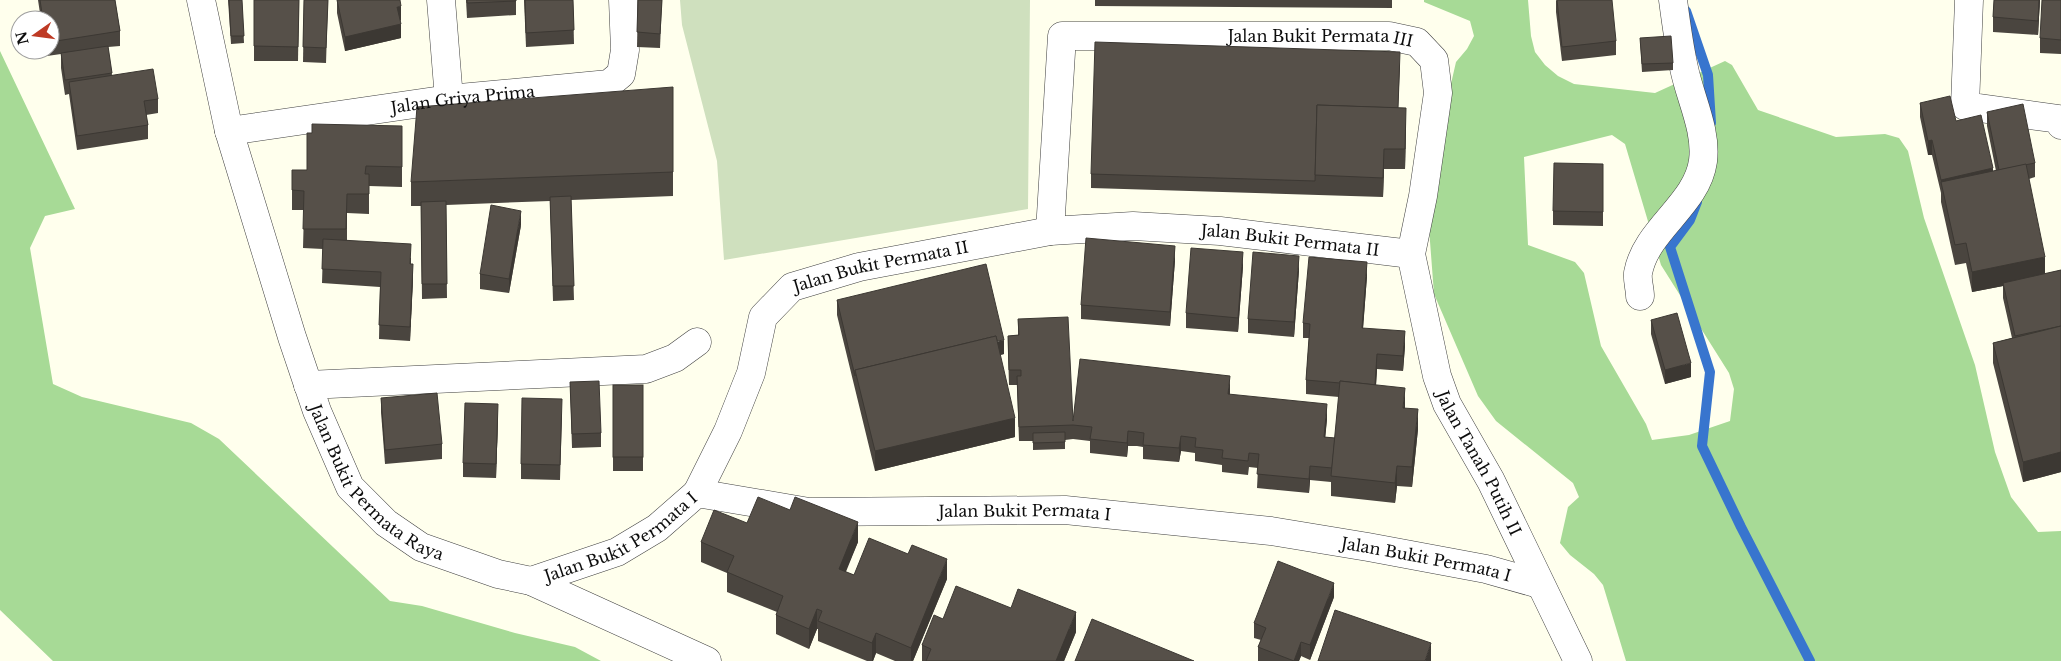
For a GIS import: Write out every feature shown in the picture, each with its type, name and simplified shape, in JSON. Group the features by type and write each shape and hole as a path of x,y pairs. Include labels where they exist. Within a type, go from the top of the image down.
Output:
{"street":[{"name":"Jalan Bukit Permata Raya","path":"201,0 229,131 308,385 317,411 350,487 386,523 421,547 498,574 531,581 707,661"},
{"path":"442,0 449,99"},
{"name":"Jalan Griya Prima","path":"229,131 449,99 609,84 621,74 625,50 623,0"},
{"path":"1640,296 1638,274 1643,257 1654,238 1696,183 1702,163 1703,148 1700,127 1684,68 1673,0"},
{"path":"1969,0 1965,106 2060,121"},
{"name":"Jalan Bukit Permata III","path":"1050,231 1062,36 1389,36 1417,42 1434,60 1438,93 1423,196 1411,254"},
{"name":"Jalan Bukit Permata II","path":"697,493 728,431 750,373 763,317 792,287 859,267 1050,231 1133,226 1177,227 1411,254"},
{"name":"Jalan Tanah Putih II","path":"1411,254 1437,376 1447,404 1491,481 1578,661"},
{"path":"308,385 646,369 676,358 697,342"},
{"name":"Jalan Bukit Permata I","path":"531,581 617,552 657,528 697,493 809,512 1065,510 1271,531 1486,569 1540,584"}],"green space":[{"path":"680,0 1030,0 1028,209 724,260 717,161 682,25"},
{"path":"1424,0 1528,0 1531,36 1535,52 1545,65 1558,76 1574,84 1655,93 1725,61 1732,65 1758,110 1836,137 1885,134 1899,138 1908,151 1924,218 1975,365 1995,452 2011,497 2038,532 2061,531 2061,661 1626,661 1603,585 1594,574 1570,555 1560,543 1568,507 1579,497 1573,483 1496,421 1478,396 1434,294 1429,228 1436,149 1456,62 1467,49 1474,36 1470,21 1424,2","holes":["1612,135 1625,144 1661,265 1729,373 1734,389 1730,421 1689,435 1652,440 1646,424 1601,346 1584,273 1575,262 1528,245 1524,157"]},
{"path":"0,51 75,209 45,216 30,248 53,384 82,397 191,423 219,439 390,601 422,606 515,633 575,647 601,661 53,661 0,610"}],"building":[{"path":"40,0 115,0 120,31 60,40 60,10 42,10"},
{"path":"229,0 242,0 244,36 231,36"},
{"path":"254,0 299,0 298,47 254,46"},
{"path":"304,0 328,0 326,48 303,47"},
{"path":"337,0 400,0 401,6 397,7 401,24 345,37"},
{"path":"467,0 516,0 516,1 467,3"},
{"path":"525,0 573,0 574,30 526,33"},
{"path":"638,0 662,0 660,34 637,32"},
{"path":"1557,0 1612,0 1616,41 1562,47"},
{"path":"1994,0 2039,0 2038,21 1993,17"},
{"path":"2042,0 2061,0 2061,40 2040,38"},
{"path":"1671,36 1673,63 1642,64 1640,38"},
{"path":"1095,42 1400,52 1398,108 1317,105 1315,181 1091,174"},
{"path":"108,46 112,73 65,80 61,53"},
{"path":"153,69 158,99 144,101 148,125 77,136 69,82"},
{"path":"673,87 673,172 411,182 417,107"},
{"path":"1950,96 1956,121 1981,115 1993,168 1941,180 1932,140 1928,141 1920,103"},
{"path":"2023,104 2035,163 1999,170 1987,112"},
{"path":"1317,105 1406,108 1405,149 1384,149 1383,178 1315,175"},
{"path":"312,124 402,126 402,167 366,166 365,174 369,174 369,194 347,194 346,229 303,229 304,191 292,190 292,170 307,170 307,133 312,133"},
{"path":"1554,163 1603,164 1603,212 1553,211"},
{"path":"2026,164 2045,257 1972,272 1966,243 1955,245 1941,182"},
{"path":"571,196 574,286 553,286 550,197"},
{"path":"446,201 447,284 422,284 421,202"},
{"path":"491,205 521,211 509,279 480,274"},
{"path":"1086,238 1175,246 1170,312 1081,305"},
{"path":"323,239 411,244 410,264 413,264 410,327 379,325 381,272 322,269"},
{"path":"1191,248 1243,252 1238,318 1186,313"},
{"path":"1253,252 1299,256 1294,322 1248,319"},
{"path":"1309,257 1367,262 1362,328 1405,331 1403,356 1377,354 1375,385 1306,380 1310,324 1303,323"},
{"path":"986,264 1004,340 997,341 996,336 855,370 855,376 837,300"},
{"path":"2061,270 2061,326 2015,336 2003,283"},
{"path":"1677,313 1691,363 1665,370 1651,320"},
{"path":"1068,317 1073,421 1080,359 1230,376 1228,394 1327,404 1324,437 1335,438 1332,468 1310,466 1309,479 1257,474 1259,454 1249,453 1248,461 1222,458 1223,450 1195,447 1196,438 1181,436 1179,448 1143,445 1144,433 1137,432 1128,431 1127,443 1090,439 1092,427 1073,425 1019,427 1017,376 1021,376 1021,370 1009,370 1008,336 1019,335 1018,319"},
{"path":"2061,326 2061,452 2023,462 1993,343"},
{"path":"996,336 1015,418 875,451 855,370"},
{"path":"599,381 601,433 572,434 570,382"},
{"path":"1340,381 1405,388 1403,408 1418,409 1412,467 1397,466 1395,483 1331,476"},
{"path":"613,385 643,385 643,457 613,457"},
{"path":"437,393 442,444 385,450 381,398"},
{"path":"522,398 562,399 560,465 521,464"},
{"path":"465,403 498,404 496,464 463,463"},
{"path":"1065,432 1065,442 1033,443 1033,433"},
{"path":"758,497 790,510 795,497 858,522 839,569 854,575 869,538 908,554 912,545 947,559 911,648 876,633 872,643 818,621 822,611 817,609 809,629 776,615 783,596 727,572 734,556 701,542 714,510 747,523"},
{"path":"1278,561 1334,583 1310,645 1301,642 1294,661 1258,647 1266,628 1254,623"},
{"path":"956,586 1011,608 1018,589 1076,612 1056,661 926,661 931,649 922,645 934,615 943,619"},
{"path":"1335,610 1431,643 1425,661 1318,661"},
{"path":"1092,619 1194,661 1075,661"}],"waterway":[{"path":"1686,11 1708,75 1711,123"},
{"path":"1697,202 1690,220 1670,247 1710,372 1702,446 1741,527 1810,661"}]}
